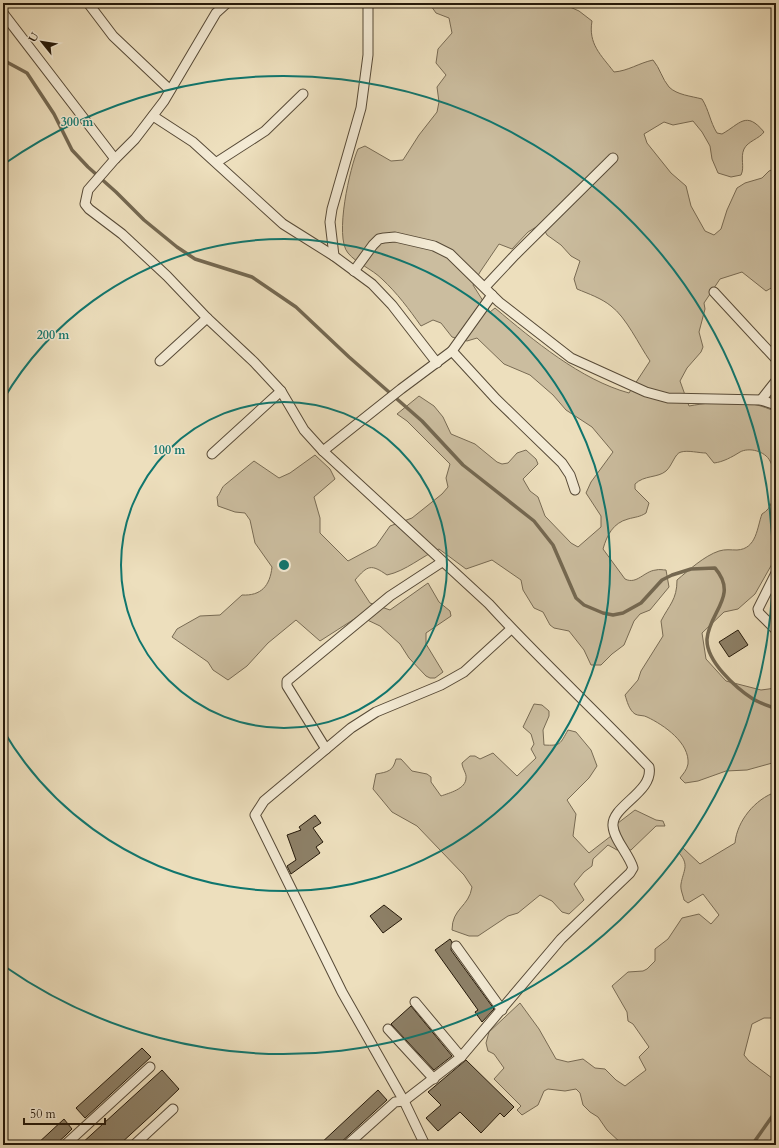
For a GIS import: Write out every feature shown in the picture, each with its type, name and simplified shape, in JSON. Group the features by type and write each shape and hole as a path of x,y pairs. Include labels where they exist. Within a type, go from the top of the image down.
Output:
{"street":[{"path":"88,3 113,36 170,90"},
{"path":"227,3 216,13 153,116 135,140 115,159 88,190 85,204 89,209 122,234 167,276 207,318 254,362 281,392 304,430 323,451 489,604 511,629 605,720 649,767 650,773 643,787 615,817 612,824 614,831 631,862 633,868 630,873 561,939 461,1057 404,1101 395,1102 347,1145"},
{"path":"334,256 330,222 332,209 361,108 368,55 368,3"},
{"path":"3,13 115,159"},
{"path":"217,162 265,131 303,94"},
{"path":"153,116 193,142 217,162 284,224 334,256 372,284 392,305 437,363"},
{"path":"485,287 515,255 613,158"},
{"path":"354,271 379,239 395,237 434,246 450,254 522,322 571,358 646,392 668,398 761,400 776,405"},
{"path":"714,292 776,359"},
{"path":"323,451 401,388 452,351 492,295"},
{"path":"160,361 207,318"},
{"path":"452,351 496,399 562,464 570,475 575,490"},
{"path":"761,400 776,381"},
{"path":"212,454 281,392"},
{"path":"326,749 287,686 287,681 390,596 442,562"},
{"path":"776,573 758,609 759,613 776,630"},
{"path":"425,1145 404,1101 342,992 256,817 257,811 264,801 351,728 376,712 441,685 464,672 511,629"},
{"path":"456,946 502,1010"},
{"path":"415,1002 461,1057"},
{"path":"388,1029 434,1079"},
{"path":"65,1145 150,1067"},
{"path":"134,1145 173,1109"}],"shaded area":[{"path":"429,3 570,3 570,7 579,11 592,21 591,29 594,43 600,54 614,72 653,60 672,90 684,95 702,99 717,133 722,134 738,123 748,120 758,125 764,132 748,144 744,149 742,156 743,169 741,175 731,177 718,173 712,159 710,146 702,132 693,121 673,125 664,122 644,134 647,143 671,173 686,186 691,206 705,231 714,235 721,229 727,210 737,188 745,183 762,178 769,171 776,168 776,282 773,287 766,291 742,272 720,279 704,303 705,309 699,332 703,347 701,352 687,368 680,381 689,406 733,402 755,404 776,412 776,482 772,465 768,458 761,452 748,450 714,463 706,453 684,451 677,455 666,471 659,475 643,479 635,484 635,489 649,503 646,513 618,523 611,530 603,549 625,579 633,580 652,571 666,570 669,587 650,610 640,614 634,621 624,645 601,665 591,665 584,650 569,631 554,628 550,625 543,612 534,608 523,590 521,580 492,560 466,569 439,549 394,573 387,575 377,569 370,568 363,571 355,580 370,603 390,610 428,583 439,602 450,611 451,616 426,633 426,644 443,672 435,678 426,676 409,658 400,644 380,626 359,616 320,641 296,620 268,643 247,666 228,680 213,670 208,662 172,637 177,629 200,616 220,615 242,595 249,595 259,592 269,580 272,567 255,543 250,520 245,513 235,512 218,506 217,497 224,485 254,461 279,478 290,473 315,455 330,469 335,479 314,497 320,518 320,533 348,561 376,546 390,526 412,518 442,494 448,487 446,478 450,464 407,421 397,414 419,396 434,406 443,417 451,434 475,444 497,462 502,464 508,463 517,453 526,450 536,459 538,464 523,479 530,491 538,497 545,516 571,543 578,547 601,527 601,516 586,493 591,482 613,452 592,427 566,410 553,395 530,375 504,364 477,338 467,341 452,337 441,323 433,320 421,326 393,290 378,275 351,257 344,245 343,218 345,202 351,171 358,149 365,146 391,161 403,160 419,135 437,112 439,102 437,87 446,75 436,63 438,49 452,33 449,18 436,13","holes":["541,224 547,235 561,245 571,256 580,261 574,279 577,289 595,296 617,311 650,361 629,393 593,379 541,346 495,308 490,312 473,285 499,244 512,249 528,232"]},
{"path":"776,484 776,557 755,594 738,609 724,612 702,633 706,659 726,681 761,690 776,688 776,762 747,770 726,771 698,781 685,783 680,778 685,772 688,764 688,756 685,749 675,736 654,720 646,716 636,715 628,705 625,695 638,680 641,671 663,636 661,621 676,593 677,580 713,553 724,550 744,549 749,546 755,536 762,514 770,505"},
{"path":"534,704 542,705 549,711 549,716 543,730 544,745 554,745 559,743 568,730 576,732 591,750 597,766 589,778 567,800 576,814 573,836 589,853 611,836 618,823 635,810 656,820 663,821 665,826 656,826 631,850 617,850 608,845 593,859 592,866 584,872 574,884 584,900 569,914 562,912 552,901 540,895 518,913 508,916 478,936 469,936 452,930 455,917 468,899 472,887 464,875 417,826 392,812 373,789 376,774 389,770 392,768 396,759 401,759 412,771 427,774 431,777 431,782 441,796 460,788 463,785 466,776 462,763 470,756 475,756 480,759 493,753 517,776 536,758 531,749 534,744 531,734 523,727"},
{"path":"776,792 776,1018 764,1018 752,1024 744,1055 749,1061 776,1081 776,1145 623,1145 607,1130 598,1117 583,1105 580,1093 576,1089 565,1091 548,1089 544,1091 538,1105 522,1115 517,1110 521,1106 494,1079 504,1068 494,1054 488,1051 486,1043 489,1032 520,1003 539,1029 556,1059 568,1062 583,1059 595,1068 605,1069 616,1080 625,1086 646,1070 639,1057 649,1047 633,1024 628,1021 627,1012 612,986 628,972 643,971 647,969 655,961 655,949 668,939 682,918 699,914 711,924 719,915 703,894 688,903 684,900 681,886 685,865 679,853 683,848 700,864 735,843 739,827 748,812 754,805 768,795"}],"building":[{"path":"738,630 748,645 729,657 719,642"},
{"path":"315,815 321,823 313,828 323,842 316,847 320,853 291,874 287,866 296,860 287,835 301,830 299,827"},
{"path":"384,905 402,919 383,933 370,916"},
{"path":"450,939 452,942 451,950 494,1009 482,1022 475,1012 478,1010 435,950"},
{"path":"411,1006 452,1056 434,1070 391,1024"},
{"path":"142,1048 151,1057 85,1118 76,1108"},
{"path":"466,1060 514,1107 504,1117 500,1113 481,1133 460,1112 438,1131 426,1118 441,1105 428,1092"},
{"path":"162,1070 179,1089 119,1145 80,1145"},
{"path":"378,1090 387,1100 338,1145 319,1145"},
{"path":"64,1119 72,1129 66,1135 55,1145 36,1145"}],"waterway":[{"path":"3,60 27,73 54,114 72,150 144,220 177,247 195,259 252,277 296,307 349,357 422,421 463,465 534,521 553,545 576,598 584,605 603,613 613,615 623,613 641,603 662,580 672,575 691,569 715,568 722,578 724,596 709,629 707,639 711,656 723,673 738,688 753,699 776,709"},
{"path":"752,1145 776,1111"}]}
